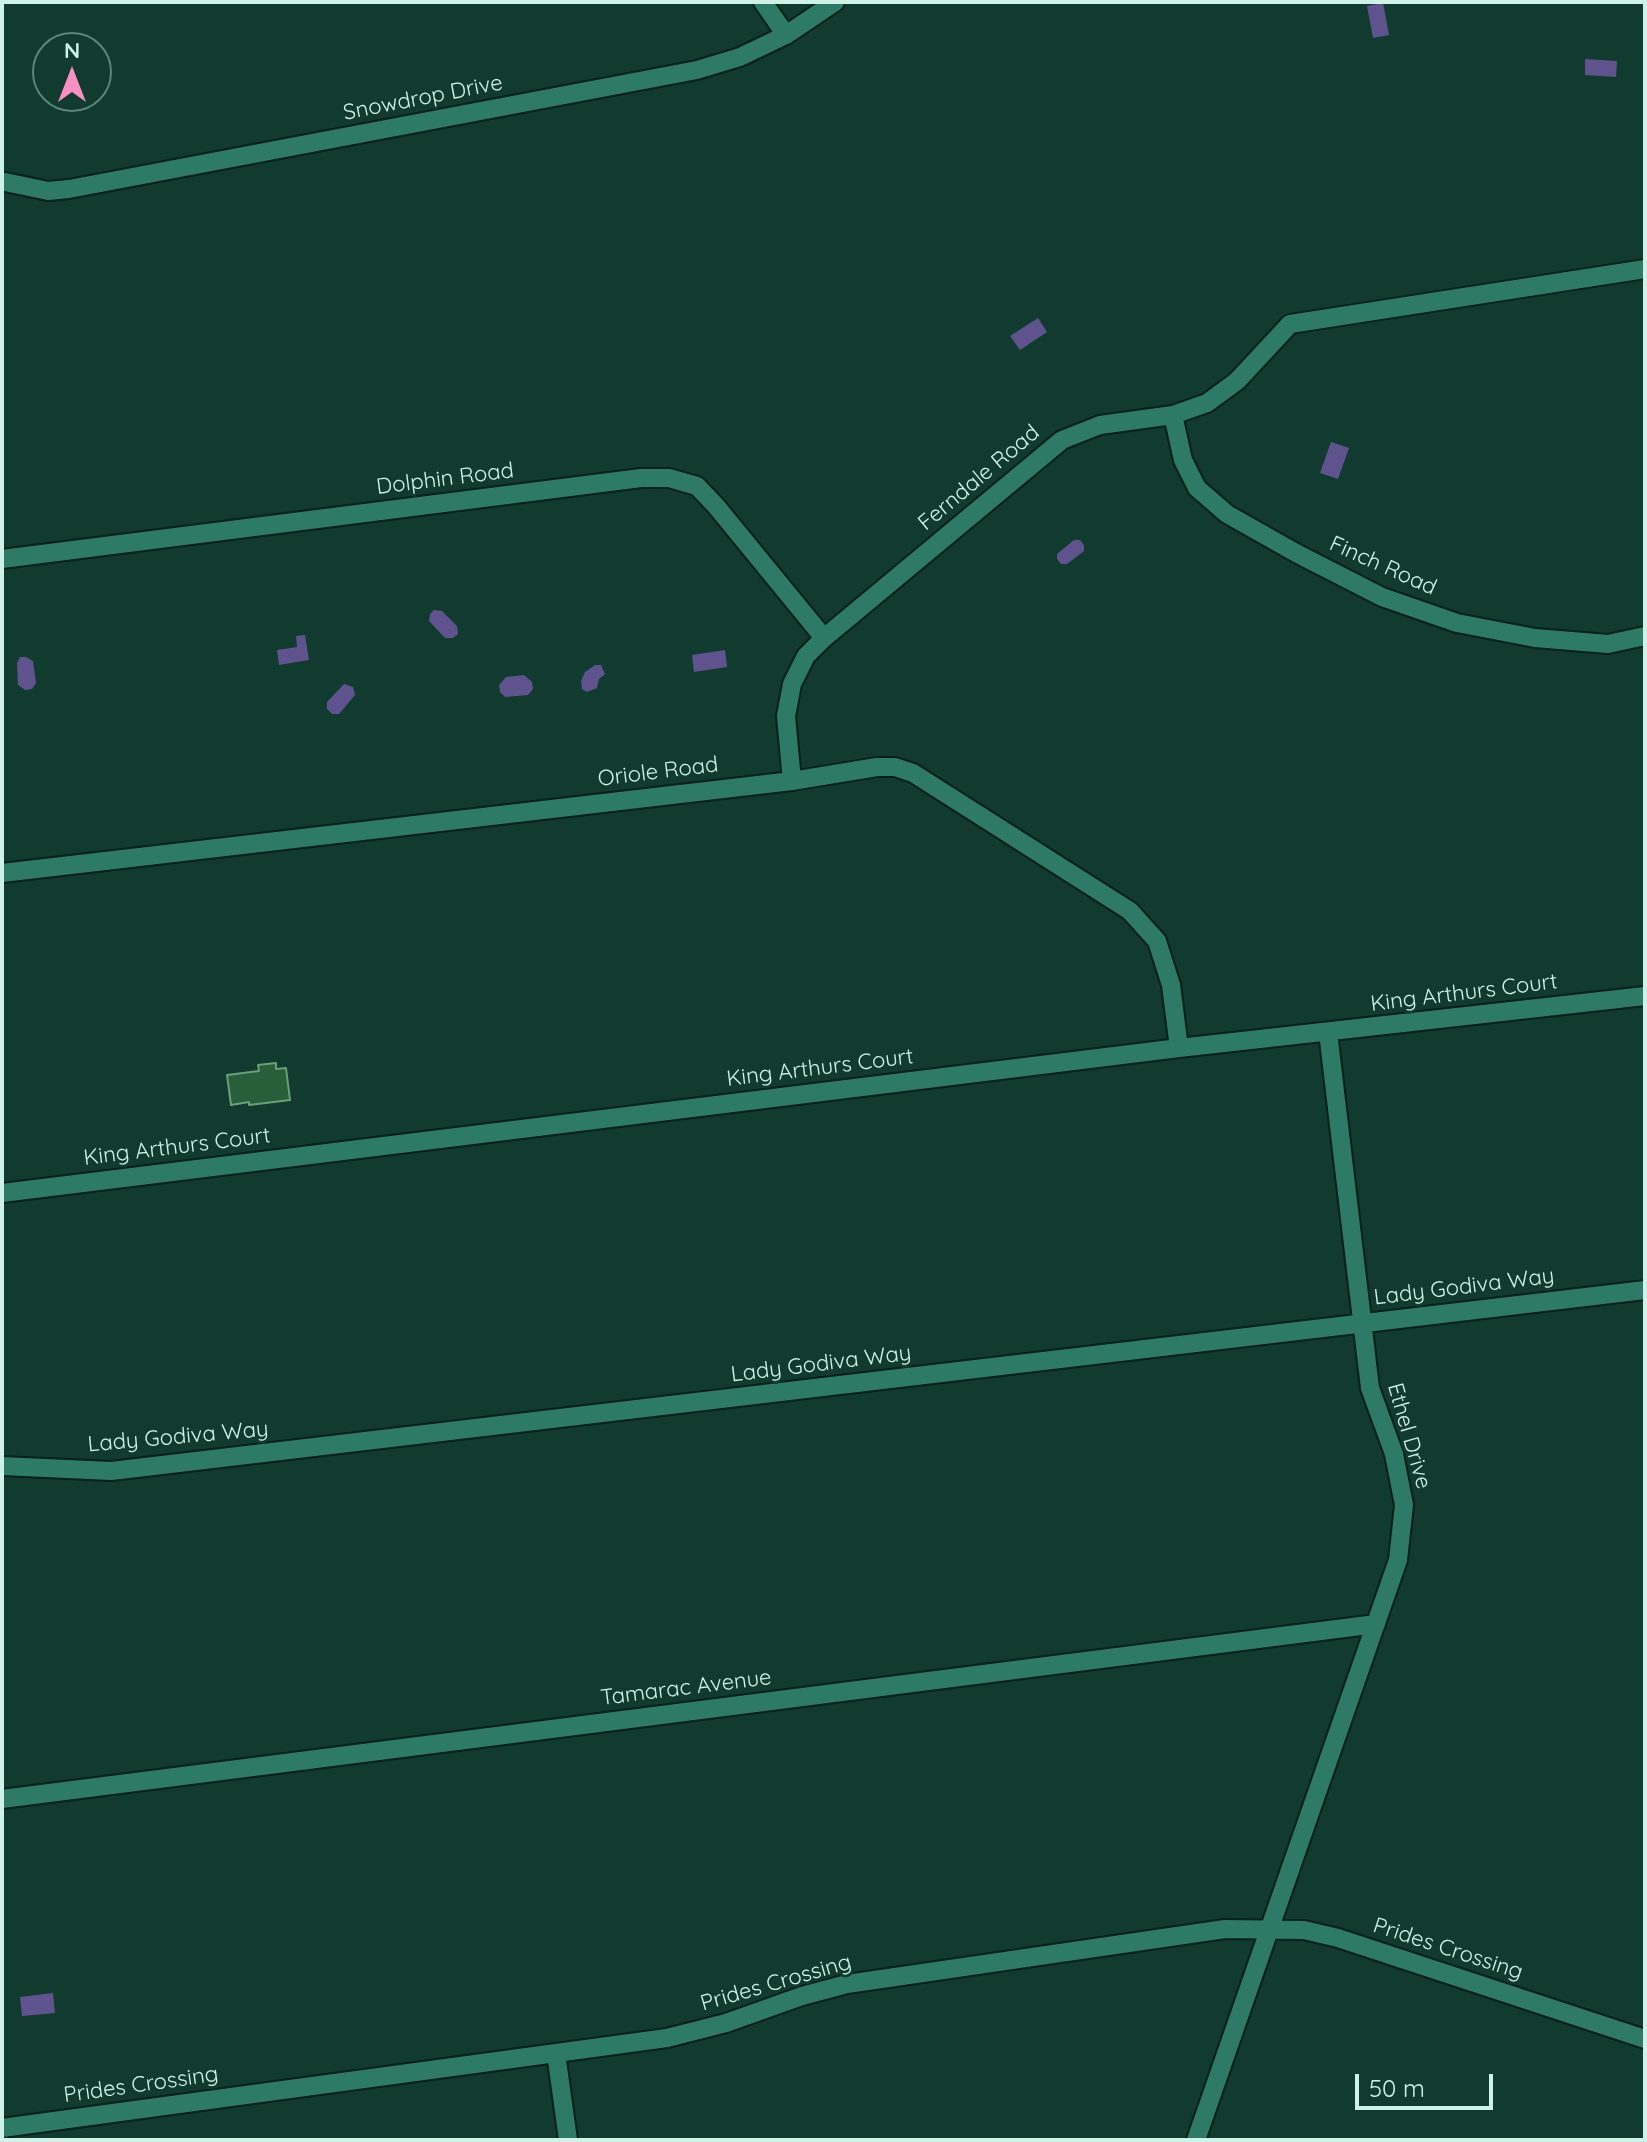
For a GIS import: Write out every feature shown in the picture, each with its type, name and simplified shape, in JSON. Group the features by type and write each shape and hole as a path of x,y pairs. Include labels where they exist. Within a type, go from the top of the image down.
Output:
{"street":[{"path":"763,2 786,35"},
{"name":"Snowdrop Drive","path":"5,182 48,191 85,186 697,70 740,57 786,35 835,2"},
{"name":"Ferndale Road","path":"792,781 786,716 792,684 806,656 1062,440 1100,425 1173,415 1207,403 1237,381 1290,324 1645,269"},
{"name":"Finch Road","path":"1173,415 1183,460 1197,488 1227,514 1382,597 1457,623 1535,638 1608,644 1645,636"},
{"name":"Dolphin Road","path":"2,559 641,478 669,478 697,486 824,638"},
{"name":"Oriole Road","path":"2,873 895,767 913,773 1130,911 1157,941 1171,985 1179,1048"},
{"name":"King Arthurs Court","path":"2,1193 1179,1048 1645,996"},
{"name":"Ethel Drive","path":"1196,2140 1398,1560 1404,1505 1394,1454 1370,1388 1328,1032"},
{"name":"Lady Godiva Way","path":"2,1466 111,1471 1645,1290"},
{"name":"Tamarac Avenue","path":"2,1799 1376,1624"},
{"name":"Prides Crossing","path":"2,2128 667,2038 726,2023 847,1984 1225,1929 1304,1930 1338,1938 1645,2039"},
{"path":"556,2053 568,2140"}],"shaded area":[{"path":"1383,3 1389,35 1373,38 1367,6"},
{"path":"1585,59 1617,61 1616,77 1585,75"},
{"path":"1038,318 1047,332 1020,350 1010,336"},
{"path":"1331,442 1349,448 1338,479 1320,473"},
{"path":"1074,540 1080,540 1084,551 1067,564 1061,564 1057,554"},
{"path":"434,610 442,611 457,626 458,634 445,638 429,621"},
{"path":"305,635 309,660 279,665 277,650 297,647 296,636"},
{"path":"725,650 727,667 694,672 692,655"},
{"path":"20,657 33,661 36,683 32,689 25,690 18,685 17,663"},
{"path":"595,665 601,665 605,674 599,679 597,688 587,692 582,689 581,681 585,672"},
{"path":"524,675 532,682 533,689 528,695 505,697 500,692 499,685 506,677"},
{"path":"344,684 353,687 355,695 339,714 332,714 327,709 327,702"},
{"path":"53,1993 55,2013 22,2016 20,1997"}],"building":[{"path":"276,1063 276,1069 286,1068 290,1100 231,1105 227,1075 259,1071 258,1065"}]}
